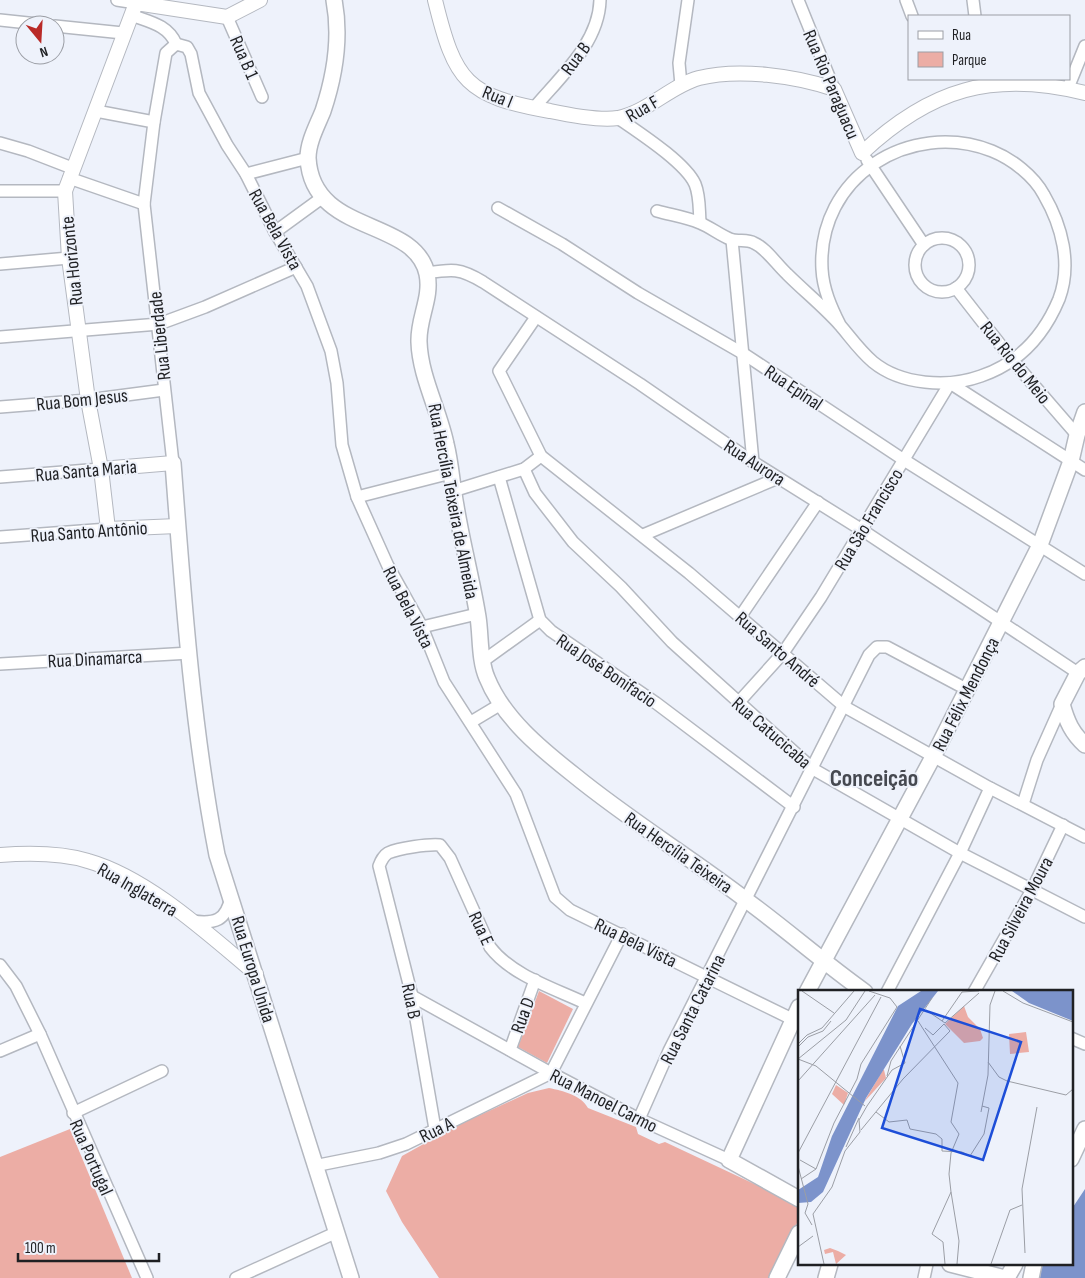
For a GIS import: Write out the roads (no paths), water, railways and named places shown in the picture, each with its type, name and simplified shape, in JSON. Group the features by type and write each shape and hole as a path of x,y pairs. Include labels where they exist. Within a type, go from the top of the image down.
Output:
{"main road":[{"path":"334,0 338,23 330,88 312,138 308,158 314,181 323,197 339,211 361,224 390,233 405,244 420,258 427,272"},
{"name":"Rua Hercília Teixeira de Almeida","path":"427,272 428,297 419,338 422,364 439,412 477,614 482,661 486,676 501,704"},
{"name":"Rua Félix Mendonça","path":"808,990 968,690 1040,545 1071,461 1076,435 1085,412"},
{"name":"Rua Liberdade","path":"173,463 177,526 190,653"},
{"name":"Rua Europa Unida","path":"190,653 206,799 217,855 256,974 335,1233 351,1278"},
{"path":"1082,670 1062,704 1067,722 1074,734 1085,746"},
{"name":"Rua Hercília Teixeira","path":"501,704 551,757 595,793 747,900 823,962 862,990"},
{"path":"729,1160 797,1016"},
{"path":"1072,1153 1085,1129"},
{"name":"Rua Manoel Carmo","path":"729,1160 798,1198"},
{"path":"777,1278 798,1235"},
{"path":"958,1266 1006,1278 1014,1266"}],"street":[{"path":"117,0 163,26 172,34 176,44"},
{"path":"134,9 178,5 227,17 260,0"},
{"name":"Rua I","path":"435,0 451,58 464,76 482,93 506,102 574,116 618,118"},
{"name":"Rua B","path":"534,108 590,37 600,18 600,0"},
{"name":"Rua F","path":"688,0 679,63 681,84 649,105 618,118 682,167 694,182 699,198 700,222"},
{"name":"Rua Rio Paraguacu","path":"798,0 834,89 862,152 871,165"},
{"path":"906,0 912,15"},
{"path":"974,0 976,15"},
{"name":"Rua Horizonte","path":"108,530 101,469 88,400 69,258 69,179 96,111 123,33 134,9"},
{"name":"Rua B 1","path":"227,17 262,97"},
{"path":"0,20 15,22"},
{"path":"65,27 123,33"},
{"name":"Rua Bela Vista","path":"176,44 187,47 191,54 199,93 226,145 246,174 275,232 307,286 331,351 337,382 342,445 357,497 388,566 422,627 444,682 471,722 523,808 556,897 570,910 708,977 797,1016"},
{"name":"Rua Liberdade","path":"173,463 164,390 159,324 144,204 154,122 166,53 176,44"},
{"path":"1068,88 1085,46"},
{"path":"681,84 700,78 724,74 751,74 808,80 834,89"},
{"path":"862,152 904,117 929,103 976,82 1033,84 1085,92"},
{"path":"96,111 154,122"},
{"path":"657,211 700,222 732,240 755,243 840,325 853,344 875,364 897,376 927,382 950,383 994,372 1013,361 1034,343 1050,320 1060,295 1063,277 1063,241 1056,214 1042,191 1024,170 1001,155 975,145 948,141 921,143 894,151 871,165 849,186 833,211 824,239 822,269 825,288 840,325"},
{"path":"0,143 28,151 69,179 144,204"},
{"path":"246,174 308,158"},
{"path":"871,165 924,245"},
{"path":"0,191 69,179"},
{"path":"275,232 323,197"},
{"name":"Rua Epinal","path":"498,208 562,244 638,293 744,354 904,460 1085,574"},
{"path":"941,238 958,243 964,250 969,266 963,283 956,288 946,292 937,291 920,281 916,272 916,262 918,253 924,245 941,238"},
{"path":"732,240 754,462"},
{"path":"0,264 69,258"},
{"path":"0,337 159,324 205,307 296,267"},
{"name":"Rua Aurora","path":"427,272 452,269 467,272 1001,623 1082,670"},
{"name":"Rua Rio do Meio","path":"956,288 1013,361 1076,435"},
{"name":"Rua Santo André","path":"536,317 499,371 541,456 643,535 845,707 990,788 1085,837"},
{"path":"950,383 1085,470"},
{"name":"Rua São Francisco","path":"738,703 782,653 821,597 950,383"},
{"name":"Rua Bom Jesus","path":"0,407 88,400 164,390"},
{"path":"453,491 524,468 541,456"},
{"name":"Rua Santa Maria","path":"0,477 173,463"},
{"name":"Rua Catucicaba","path":"524,468 535,494 573,542 738,703 813,769 899,820 1085,917"},
{"path":"357,497 451,473"},
{"name":"Rua José Bonifacio","path":"499,477 540,620 550,631 656,703 794,807"},
{"path":"643,535 778,478"},
{"path":"740,617 818,502"},
{"name":"Rua Santo Antônio","path":"0,537 177,526"},
{"path":"422,627 477,614"},
{"path":"482,661 540,620"},
{"name":"Rua Santa Catarina","path":"638,1119 669,1051 845,707 869,655 877,647 887,647 968,690"},
{"name":"Rua Dinamarca","path":"0,664 190,653"},
{"path":"471,722 501,704"},
{"path":"1023,804 1037,760 1062,704"},
{"path":"888,990 960,853 990,788"},
{"name":"Rua Silveira Moura","path":"975,990 1032,890 1063,825"},
{"name":"Rua E","path":"381,875 379,866 383,857 389,853 431,844 440,845 450,858 490,947 498,957 535,980 585,1003"},
{"name":"Rua Inglaterra","path":"0,855 15,854 86,860 108,868 134,882 192,921 256,974"},
{"name":"Rua B","path":"381,875 412,996 435,1129"},
{"path":"192,921 209,924 223,917 228,910 231,897"},
{"path":"551,1074 585,1003 622,934"},
{"name":"Rua Portugal","path":"0,965 16,986 40,1034 73,1113 147,1278"},
{"name":"Rua D","path":"510,1050 535,980"},
{"name":"Rua Manoel Carmo","path":"412,996 551,1074 638,1119 729,1160"},
{"path":"0,1051 40,1034"},
{"path":"1072,1038 1085,1044"},
{"path":"73,1113 162,1071"},
{"name":"Rua A","path":"314,1166 379,1152 406,1144 551,1074"},
{"path":"236,1278 335,1233"}],"water":[{"path":"1085,1189 1085,1278 1040,1278 1042,1266 1072,1266 1072,1208"}],"district":[{"name":"Conceição","path":"874,778"}]}
